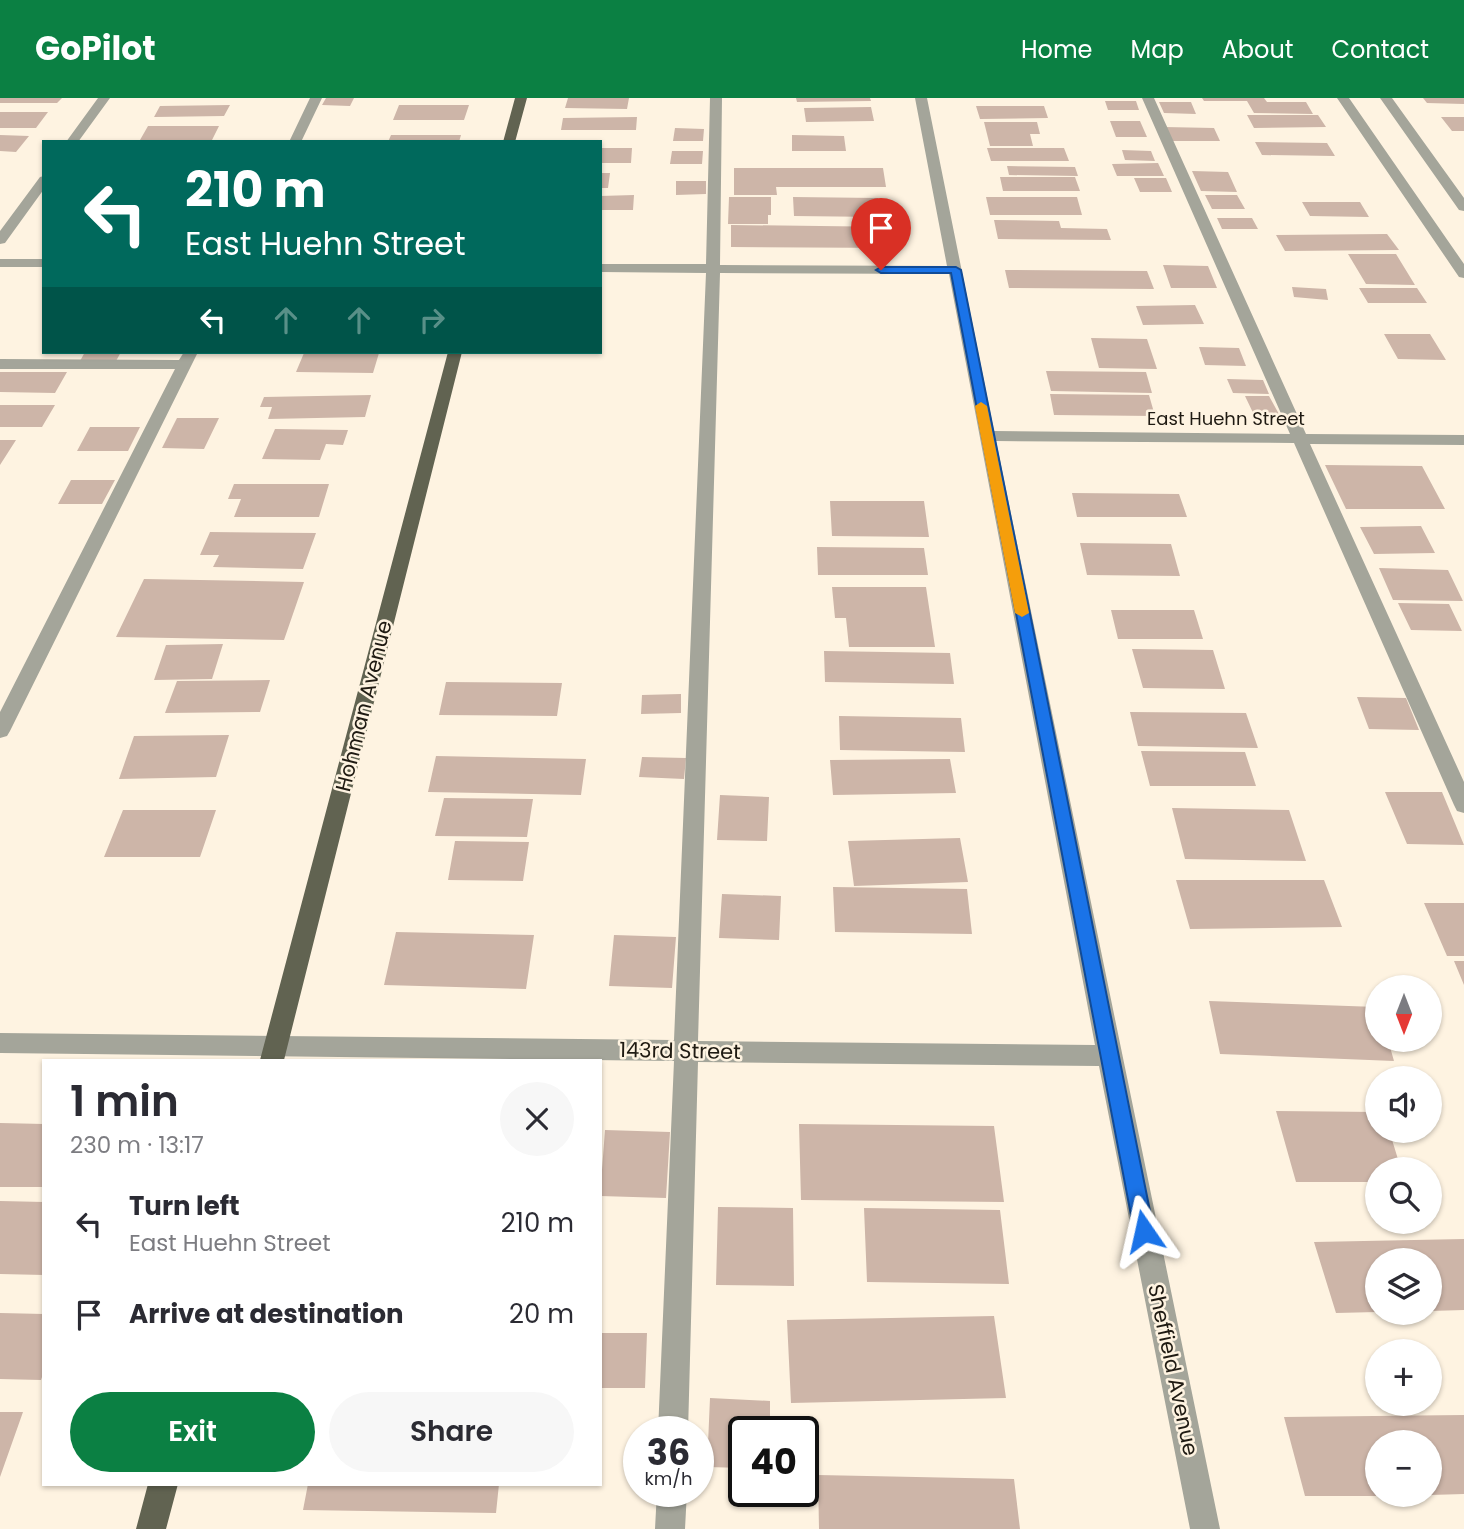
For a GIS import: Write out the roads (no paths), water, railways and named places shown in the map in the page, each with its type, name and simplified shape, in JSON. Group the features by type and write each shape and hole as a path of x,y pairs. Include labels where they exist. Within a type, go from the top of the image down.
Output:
{"main road":[{"path":"510,140 521,98"},
{"name":"Hohman Avenue","path":"274,1053 454,354"},
{"path":"151,1529 162,1486"}],"street":[{"path":"73,140 104,98"},
{"path":"296,140 316,98"},
{"path":"674,1416 713,269 716,98"},
{"name":"Sheffield Avenue","path":"920,98 1205,1529"},
{"path":"1148,98 1464,805"},
{"path":"1343,98 1464,274"},
{"path":"1385,98 1464,207"},
{"path":"0,240 42,183"},
{"path":"0,263 42,263"},
{"path":"602,268 956,270"},
{"path":"0,364 188,359 0,731"},
{"name":"East Huehn Street","path":"987,436 1464,440"},
{"name":"143rd Street","path":"0,1043 274,1053 685,1051 1109,1056"},
{"path":"670,1529 671,1507"}]}
